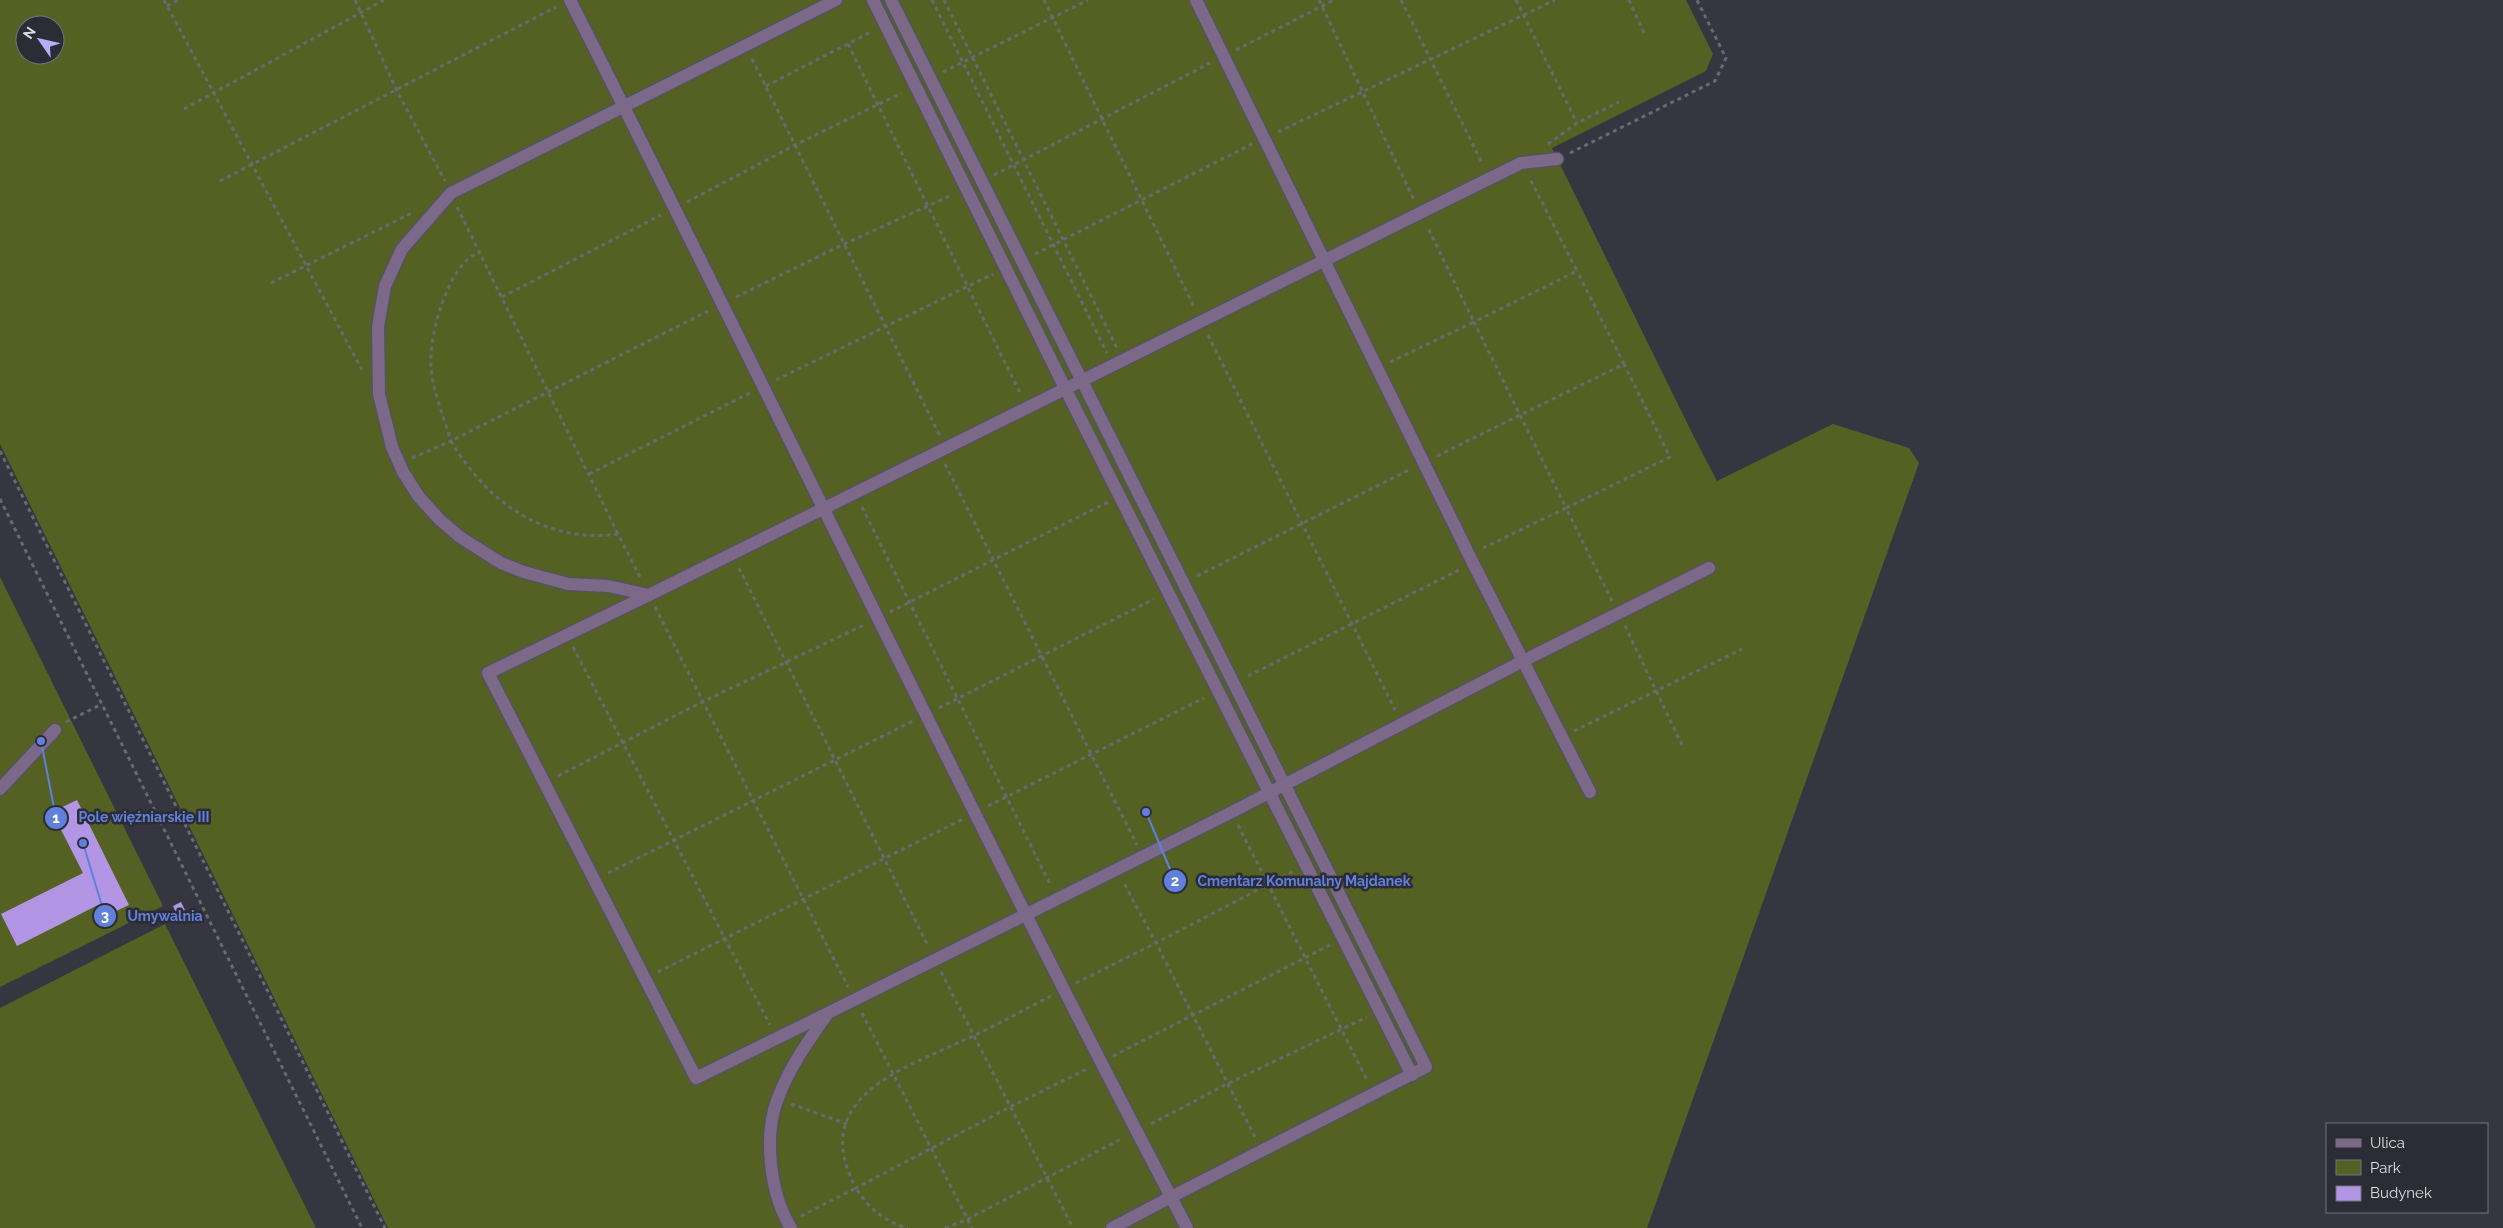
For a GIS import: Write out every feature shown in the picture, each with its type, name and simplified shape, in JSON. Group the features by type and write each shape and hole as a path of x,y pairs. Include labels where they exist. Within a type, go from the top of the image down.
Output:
{"street":[{"path":"570,0 724,303 975,813 1186,1228"},
{"path":"649,595 608,586 568,584 524,572 501,563 460,537 440,520 420,497 400,464 385,420 377,374 378,327 385,286 402,249 451,193 746,47 836,0"},
{"path":"873,0 1065,388 1412,1075"},
{"path":"891,0 1426,1067 1112,1228"},
{"path":"1196,0 1471,559 1590,792"},
{"path":"1557,159 1521,163 488,673 696,1078 776,1036 828,1013 1232,812 1401,723 1709,568"},
{"path":"0,789 55,730"},
{"path":"789,1225 777,1196 772,1177 771,1143 777,1100 798,1054 828,1013"}],"path":[{"path":"164,0 362,371 377,374"},
{"path":"167,6 178,0"},
{"path":"355,0 397,91 451,193 702,702 972,1228"},
{"path":"184,109 384,0"},
{"path":"220,181 570,0"},
{"path":"932,0 1053,244 1118,362"},
{"path":"944,0 1063,239 1118,362"},
{"path":"1044,0 1401,723"},
{"path":"931,79 962,61 1088,0"},
{"path":"1319,0 1362,93 1474,322 1522,415 1566,508"},
{"path":"981,181 1334,0"},
{"path":"1401,0 1490,179"},
{"path":"1516,0 1577,123"},
{"path":"1021,262 1142,198 1264,138 1555,0"},
{"path":"1629,0 1645,34"},
{"path":"1557,159 1715,81 1726,58 1697,0"},
{"path":"766,86 885,25"},
{"path":"848,44 968,285 1026,407"},
{"path":"746,47 886,327 992,559 1143,856"},
{"path":"502,297 795,145 916,86"},
{"path":"1545,146 1577,123 1619,102"},
{"path":"1233,684 1566,508 1670,457 1521,163"},
{"path":"400,464 451,441 844,244 966,188"},
{"path":"271,283 417,210"},
{"path":"480,252 465,260 456,273 446,297 432,342 431,367 451,441 486,488 533,520 552,529 575,536 596,537 618,534"},
{"path":"589,474 968,285 1006,269"},
{"path":"1376,368 1577,271"},
{"path":"1184,583 1624,364"},
{"path":"0,451 385,1228"},
{"path":"854,492 1057,898"},
{"path":"544,783 702,702 878,618 1120,496"},
{"path":"0,499 362,1228"},
{"path":"732,554 935,960 1074,1228"},
{"path":"594,880 926,715 1168,591"},
{"path":"567,635 776,1036"},
{"path":"1562,737 1742,649"},
{"path":"644,979 1218,691"},
{"path":"55,730 69,720 102,704"},
{"path":"1232,812 1374,1094"},
{"path":"907,1228 890,1222 864,1200 856,1188 843,1159 842,1144 847,1124 859,1099 870,1088 894,1073 974,1036 1306,865"},
{"path":"1116,870 1156,943 1262,1151"},
{"path":"789,1225 1010,1107 1343,939"},
{"path":"945,1228 968,1220 1227,1084 1379,1011"},
{"path":"777,1100 847,1124"}],"green space":[{"path":"0,0 1686,0 1713,54 1706,71 1552,148 1694,437 1717,481 1833,424 1909,448 1919,463 1647,1228 388,1228 0,444"},
{"path":"0,577 163,906 0,987"},
{"path":"165,924 316,1228 0,1228 0,1008"}],"building":[{"path":"77,800 129,905 104,917 98,905 17,946 1,914 83,873 52,812"},
{"path":"181,902 185,910 177,915 173,906"}],"place":[{"name":"Pole więźniarskie III","path":"41,741"},
{"name":"Cmentarz Komunalny Majdanek","path":"1146,812"},
{"name":"Umywalnia","path":"83,843"}]}
